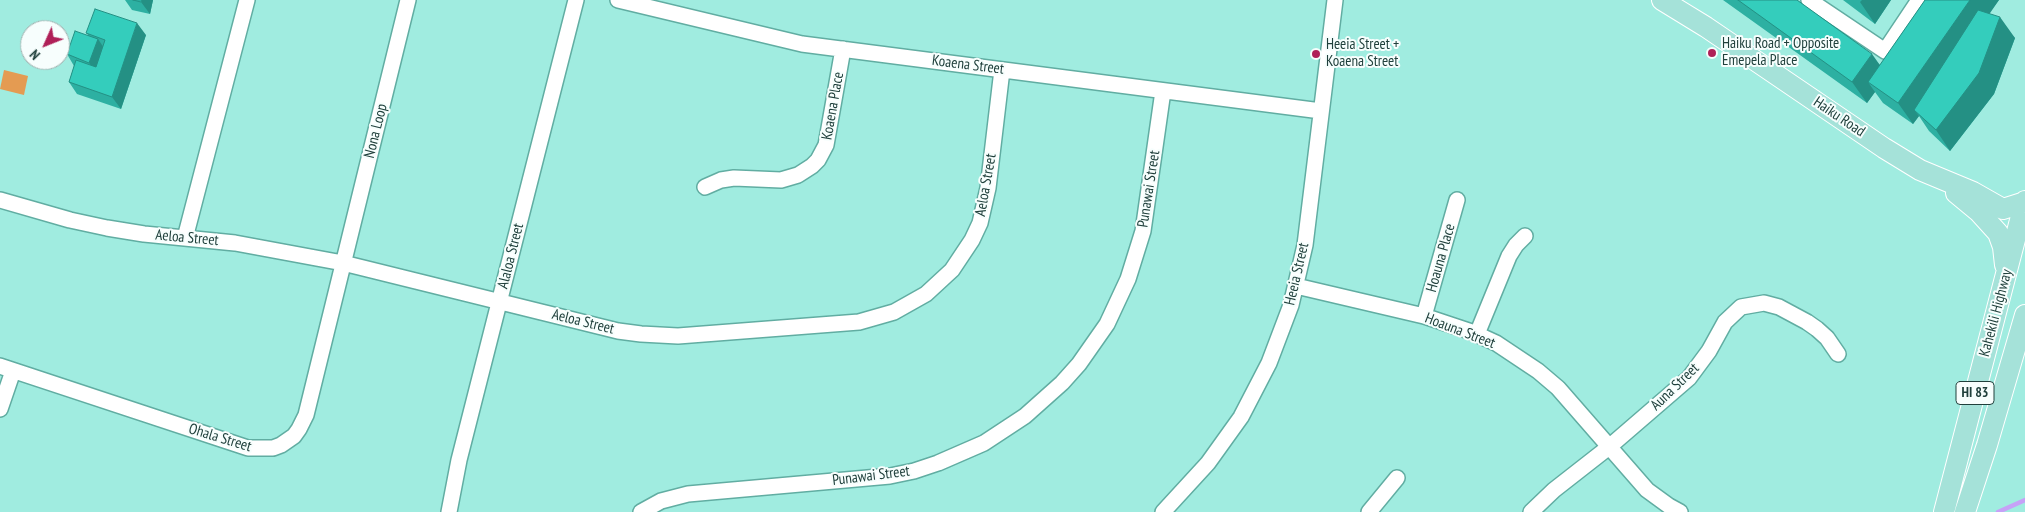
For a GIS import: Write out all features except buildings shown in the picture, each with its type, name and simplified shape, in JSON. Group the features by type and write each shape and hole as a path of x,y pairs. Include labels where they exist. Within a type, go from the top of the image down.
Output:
{"main road":[{"name":"Haiku Road","path":"1665,1 1884,148 1938,178 1974,192 2003,210 2025,201"},
{"path":"1938,178 1979,212 1998,233 2003,247 2005,275"},
{"name":"Kahekili Highway","path":"1944,512 2025,201"},
{"name":"Kahekili Highway","path":"1965,512 1987,445 2025,314"}],"street":[{"path":"185,238 247,0"},
{"name":"Nona Loop","path":"343,263 408,0"},
{"name":"Alaloa Street","path":"449,512 459,460 576,0"},
{"name":"Koaena Street","path":"618,0 762,36 802,44 1321,111"},
{"name":"Heeia Street","path":"1163,512 1208,463 1240,417 1269,362 1281,334 1296,286 1305,245 1334,0"},
{"path":"1809,0 1885,51 1919,0"},
{"name":"Koaena Place","path":"705,187 721,180 734,178 781,180 798,175 812,166 818,160 826,145 843,49"},
{"name":"Aeloa Street","path":"0,200 54,216 107,228 144,234 235,243 343,263 618,331 659,336 678,336 850,323 877,318 910,304 940,283 963,255 976,231 985,206 1002,70"},
{"name":"Punawai Street","path":"642,512 661,501 688,494 890,476 914,471 938,464 969,451 1025,416 1062,383 1079,364 1107,324 1128,279 1143,231 1163,91"},
{"name":"Hoauna Place","path":"1424,316 1457,200"},
{"path":"1477,334 1509,256 1516,244 1526,236"},
{"name":"Ohala Street","path":"7,369 248,448 273,448 294,436 303,422 343,263"},
{"name":"Hoauna Street","path":"1296,286 1424,316 1477,334 1518,357 1558,388 1647,490 1657,499 1680,512"},
{"name":"Auna Street","path":"1531,512 1554,490 1609,447 1689,378 1710,351 1725,322 1734,311 1741,307 1764,303 1779,307 1818,329 1838,354"},
{"path":"0,409 7,369"},
{"path":"1369,512 1398,478"}],"shaded area":[{"path":"4,70 28,76 24,95 0,89"}],"waterway":[{"path":"1998,512 2025,500"}],"place":[{"name":"Haiku Road + Opposite Emepela Place","path":"1712,53"},
{"name":"Heeia Street + Koaena Street","path":"1316,54"}]}
